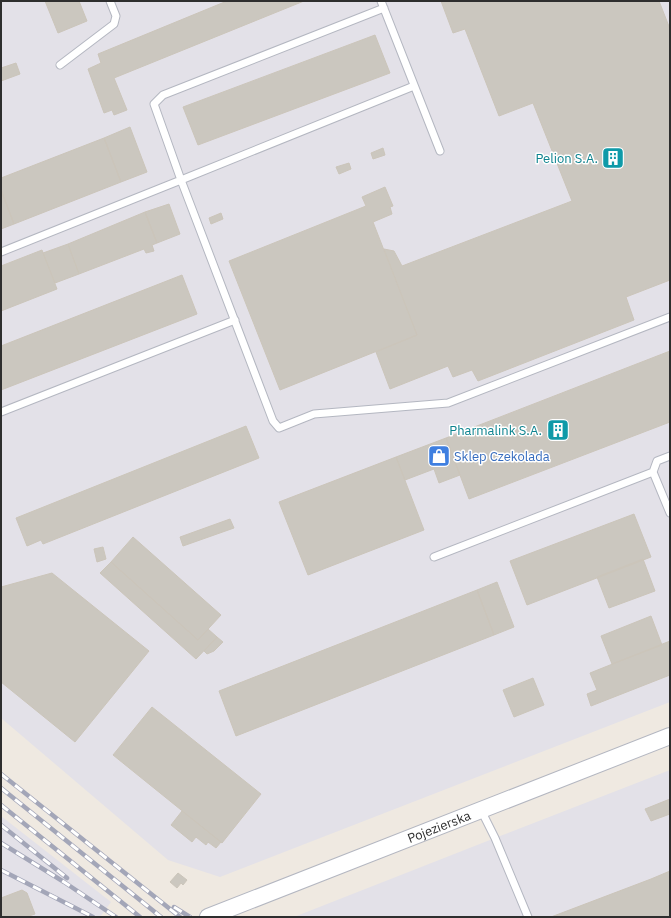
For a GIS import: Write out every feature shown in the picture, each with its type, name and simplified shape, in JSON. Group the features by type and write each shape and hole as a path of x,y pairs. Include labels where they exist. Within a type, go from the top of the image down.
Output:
{"street":[{"name":"Pojezierska","path":"208,917 670,736"}],"lane":[{"path":"60,65 114,24 116,16 110,1"},
{"path":"381,1 440,151"},
{"path":"384,8 163,95 154,104 181,180 273,421 279,428 314,414 448,403 670,318"},
{"path":"1,252 414,86"},
{"path":"1,412 235,320"},
{"path":"670,456 657,461 653,472 670,513"},
{"path":"434,557 653,472"},
{"path":"481,810 495,838 528,917"}],"shaded area":[{"path":"1,1 670,1 670,702 220,877 168,860 1,718"},
{"path":"670,770 670,917 294,917 495,838"},
{"path":"1,816 111,902 100,917 1,917"}],"building":[{"path":"45,1 79,1 87,21 58,33"},
{"path":"227,1 304,1 114,78 127,110 114,115 112,110 104,113 88,69 101,63 98,54"},
{"name":"Pelion S.A.","path":"441,1 659,1 670,29 670,280 626,297 634,320 478,381 472,370 453,377 448,366 390,389 376,352 417,335 384,249 394,251 402,266 572,201 533,103 499,116 465,29 453,33"},
{"path":"375,35 390,73 198,145 183,107"},
{"path":"16,63 20,74 1,81 1,68"},
{"path":"130,127 147,172 121,182 104,138"},
{"path":"104,138 121,182 14,224 1,190 1,178"},
{"path":"383,148 385,155 373,159 371,153"},
{"path":"349,163 351,169 339,174 336,167"},
{"path":"385,187 393,206 390,207 392,214 373,222 417,335 280,390 229,261 366,206 362,197"},
{"path":"1,190 14,224 1,229"},
{"path":"169,204 180,234 157,243 145,212"},
{"path":"145,212 157,243 152,245 154,251 146,253 144,249 79,274 68,244"},
{"path":"221,213 223,219 211,224 209,218"},
{"path":"68,244 79,274 55,283 43,253"},
{"path":"42,250 57,289 1,311 1,266"},
{"path":"182,275 197,314 1,390 1,346"},
{"name":"Pharmalink S.A.","path":"670,351 670,422 469,499 446,438"},
{"path":"246,426 259,458 43,544 41,540 27,546 16,518"},
{"path":"446,438 460,475 439,483 434,469 405,480 396,457"},
{"path":"396,457 424,530 308,575 279,502"},
{"path":"634,514 651,557 527,605 510,561"},
{"path":"230,519 234,528 183,546 180,537"},
{"path":"133,537 221,615 198,640 111,562"},
{"path":"103,547 106,559 97,562 94,549"},
{"path":"643,559 655,591 609,608 597,577"},
{"path":"111,562 198,640 208,629 217,637 196,659 100,573"},
{"path":"52,573 149,651 75,742 1,682 1,587"},
{"path":"497,582 514,627 494,635 477,590"},
{"path":"477,590 494,635 236,736 219,691"},
{"path":"651,616 662,645 612,664 601,636"},
{"path":"217,637 223,642 214,651 207,654 204,651"},
{"path":"670,641 670,675 591,706 587,694 597,690 590,673"},
{"path":"533,678 544,705 514,717 503,690"},
{"path":"152,707 261,794 222,843 113,755"},
{"path":"670,799 670,814 651,821 645,809"},
{"path":"182,811 221,842 216,848 208,842 206,845 196,837 192,842 171,825"},
{"path":"670,871 670,917 551,917 651,879"},
{"path":"178,873 187,880 183,885 181,883 177,888 170,882"},
{"path":"22,890 27,893 35,914 26,917 1,917 1,898"}],"railway":[{"path":"1,774 180,917"},
{"path":"1,788 161,917"},
{"path":"1,805 140,917"},
{"path":"1,825 67,878"},
{"path":"1,843 64,882 116,917"},
{"path":"1,870 93,917"},
{"path":"174,907 190,917"}],"place":[{"name":"Pelion S.A.","path":"613,158"},
{"name":"Pharmalink S.A.","path":"558,430"},
{"name":"Sklep Czekolada","path":"439,456"}]}
